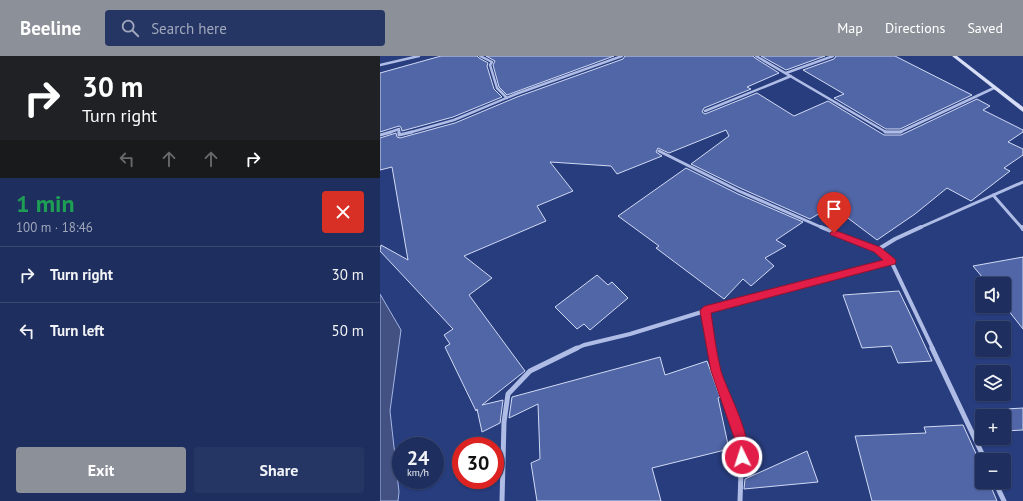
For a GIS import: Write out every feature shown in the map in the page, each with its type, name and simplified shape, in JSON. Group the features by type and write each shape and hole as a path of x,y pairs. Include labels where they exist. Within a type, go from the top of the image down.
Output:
{"main road":[{"path":"954,56 1023,110"}],"street":[{"path":"380,65 418,56"},
{"path":"480,56 492,62 490,65 497,88 507,98"},
{"path":"380,135 399,129 399,135 454,120 539,85 622,56"},
{"path":"756,56 877,128 893,133 907,129 994,88"},
{"path":"786,73 833,56"},
{"path":"705,111 790,76"},
{"path":"659,152 698,172 820,228 877,250 892,261 982,453"},
{"path":"877,250 895,240 1023,182"},
{"path":"993,195 1023,229"},
{"path":"502,501 504,422 508,394 530,371 584,345 630,334 705,311 892,261"},
{"path":"705,311 716,371 742,443 740,501"},
{"path":"998,489 1004,501"}],"water":[{"path":"380,294 401,330 390,411 393,437 392,489 399,489 398,501 380,501"}],"building":[{"path":"441,56 477,56 488,63 487,66 494,89 502,97 453,117 402,131 401,127 399,126 380,132 380,73"},
{"path":"486,56 614,56 507,95 499,87 493,65 495,61"},
{"path":"625,56 753,56 779,73 747,87 751,89 704,108 702,112 705,114 757,93 794,116 828,101 884,135 901,135 977,99 990,106 983,110 1023,130 1023,132 1008,142 1023,149 1023,155 1004,168 1010,171 971,201 947,188 915,214 877,240 832,206 810,219 740,188 691,164 729,136 726,130 669,153 658,148 656,152 662,156 617,174 611,166 550,162 573,191 537,206 546,221 464,256 492,278 469,295 525,371 482,405 503,400 500,423 482,432 477,409 476,411 445,347 450,344 444,335 453,329 380,251 381,245 408,260 392,167 380,170 380,138 396,133 397,137 400,138 455,123 517,97 623,59"},
{"path":"761,56 825,56 786,70"},
{"path":"836,56 895,56 972,95 900,129 886,129 834,98 844,94 803,70 834,59"},
{"path":"686,168 738,194 803,222 776,240 786,246 765,258 774,266 751,286 743,279 724,299 656,248 659,246 618,216"},
{"path":"1023,257 1023,329 1010,313 1011,277 982,277 973,266"},
{"path":"597,275 608,285 612,282 628,298 590,330 584,324 577,329 555,307"},
{"path":"899,291 932,361 898,363 891,346 862,348 843,295"},
{"path":"660,357 665,375 707,361 720,397 718,398 729,449 652,468 661,501 537,501 531,463 540,459 538,404 509,418 512,397"},
{"path":"1023,408 1023,430 1011,431 1011,409 1006,409"},
{"path":"963,425 976,453 975,489 992,489 997,501 872,501 855,436 926,433 924,427"},
{"path":"807,451 818,482 744,489 745,479"}],"route":[{"path":"742,457 742,443 716,371 705,311 718,306 892,261 877,250 834,233"}]}
